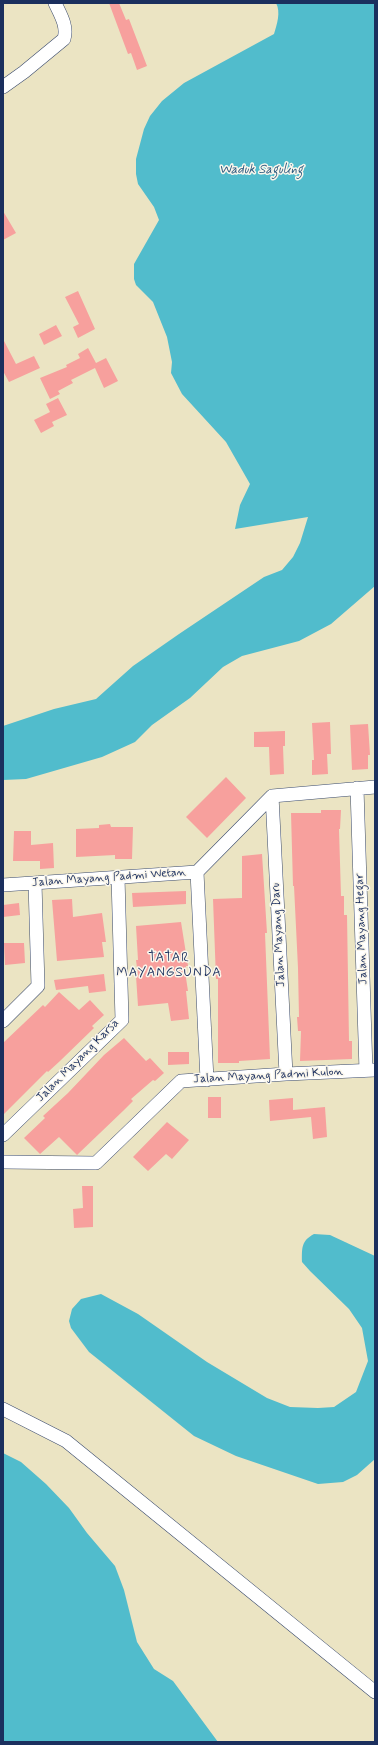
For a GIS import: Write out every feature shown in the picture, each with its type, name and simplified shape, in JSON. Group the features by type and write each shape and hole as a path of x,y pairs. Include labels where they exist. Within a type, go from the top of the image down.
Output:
{"street":[{"path":"3,87 64,39 66,32 65,28 55,3"},
{"path":"272,796 357,788 375,788"},
{"name":"Jalan Mayang Hegar","path":"357,788 371,1070"},
{"name":"Jalan Mayang Padmi Wetan","path":"3,885 197,872 272,796"},
{"name":"Jalan Mayang Daru","path":"272,796 286,1074"},
{"path":"197,872 207,1080"},
{"name":"Jalan Mayang Karsa","path":"3,1135 122,1020 118,878"},
{"path":"3,1021 38,986 35,883"},
{"name":"Jalan Mayang Padmi Kulon","path":"3,1162 96,1163 181,1081 371,1070"},
{"path":"3,1409 66,1441 375,1692"}],"water":[{"name":"Waduk Saguling","path":"276,3 375,3 375,586 331,624 299,641 242,656 223,667 190,698 152,725 135,742 102,757 26,779 3,780 3,726 54,709 96,699 133,666 179,634 264,577 282,570 293,557 300,543 308,517 235,529 240,505 250,484 226,442 182,394 171,373 172,362 167,337 153,302 136,285 134,279 134,264 159,220 154,207 138,184 136,174 136,159 144,129 150,116 162,101 184,83 274,34 278,14"},
{"path":"314,1234 330,1235 375,1256 375,1459 357,1475 343,1482 318,1484 236,1456 194,1436 89,1352 71,1328 69,1321 72,1309 81,1299 101,1294 138,1314 207,1362 267,1398 290,1407 334,1407 356,1392 368,1361 362,1328 349,1309 302,1262 304,1242"},
{"path":"3,1453 21,1462 46,1484 69,1508 87,1533 115,1566 124,1590 137,1642 154,1669 173,1681 218,1742 3,1742"}],"building":[{"path":"109,3 119,3 126,20 129,19 147,66 137,70 131,53 128,54"},
{"path":"3,211 16,233 3,240"},
{"path":"78,291 95,329 78,338 73,327 79,324 65,297"},
{"path":"56,325 62,336 44,345 39,334"},
{"path":"3,339 16,364 34,356 40,368 9,382 3,371"},
{"path":"88,348 96,363 106,358 118,381 104,388 95,368 71,380 73,383 58,391 60,394 50,399 40,378 67,367 66,365 80,358 78,354"},
{"path":"58,398 67,415 52,422 54,426 41,433 34,420 50,412 46,404"},
{"path":"330,722 331,754 327,754 328,774 312,775 312,760 314,760 312,723"},
{"path":"368,724 370,755 368,755 368,769 352,770 350,725"},
{"path":"285,731 285,746 283,746 284,774 270,775 269,747 254,747 254,732"},
{"path":"226,777 246,798 207,838 186,817"},
{"path":"321,810 341,810 339,829 341,896 344,896 344,915 347,915 349,1041 352,1041 352,1059 300,1061 301,1031 298,1031 297,1017 299,1017 298,968 293,886 291,813 321,813"},
{"path":"110,824 111,827 133,827 132,859 115,859 115,855 76,857 76,829 99,828 99,825"},
{"path":"14,831 31,831 31,845 53,843 54,868 40,869 40,861 13,861"},
{"path":"262,854 267,933 265,933 270,1059 239,1061 239,1063 218,1063 218,979 216,979 213,899 242,898 242,856"},
{"path":"186,891 186,904 133,907 132,893"},
{"path":"72,899 73,917 102,913 106,942 102,942 104,957 57,961 52,900"},
{"path":"19,903 20,915 3,917 3,905"},
{"path":"181,922 188,966 186,966 186,978 188,991 186,991 189,1019 171,1021 168,1003 138,1006 136,976 138,976 136,960 138,960 136,926"},
{"path":"4,943 24,943 25,963 5,965"},
{"path":"104,974 106,991 89,993 88,986 56,990 54,980"},
{"path":"59,992 79,1010 90,1000 104,1015 92,1026 94,1028 48,1072 47,1071 3,1115 3,1043 43,1005 45,1007"},
{"path":"124,1038 146,1061 150,1058 164,1073 155,1081 153,1080 131,1099 133,1101 77,1155 59,1137 40,1154 24,1138 45,1118 43,1116 68,1093 104,1055"},
{"path":"168,1052 189,1052 189,1064 168,1065"},
{"path":"208,1097 221,1097 221,1118 208,1118"},
{"path":"293,1098 293,1110 325,1107 327,1137 313,1139 311,1117 270,1121 269,1100"},
{"path":"167,1122 189,1140 172,1159 166,1154 148,1171 133,1157"},
{"path":"82,1186 93,1186 93,1227 74,1228 73,1209 83,1208"}],"district":[{"name":"TATAR MAYANGSUNDA","path":"169,966"}]}
